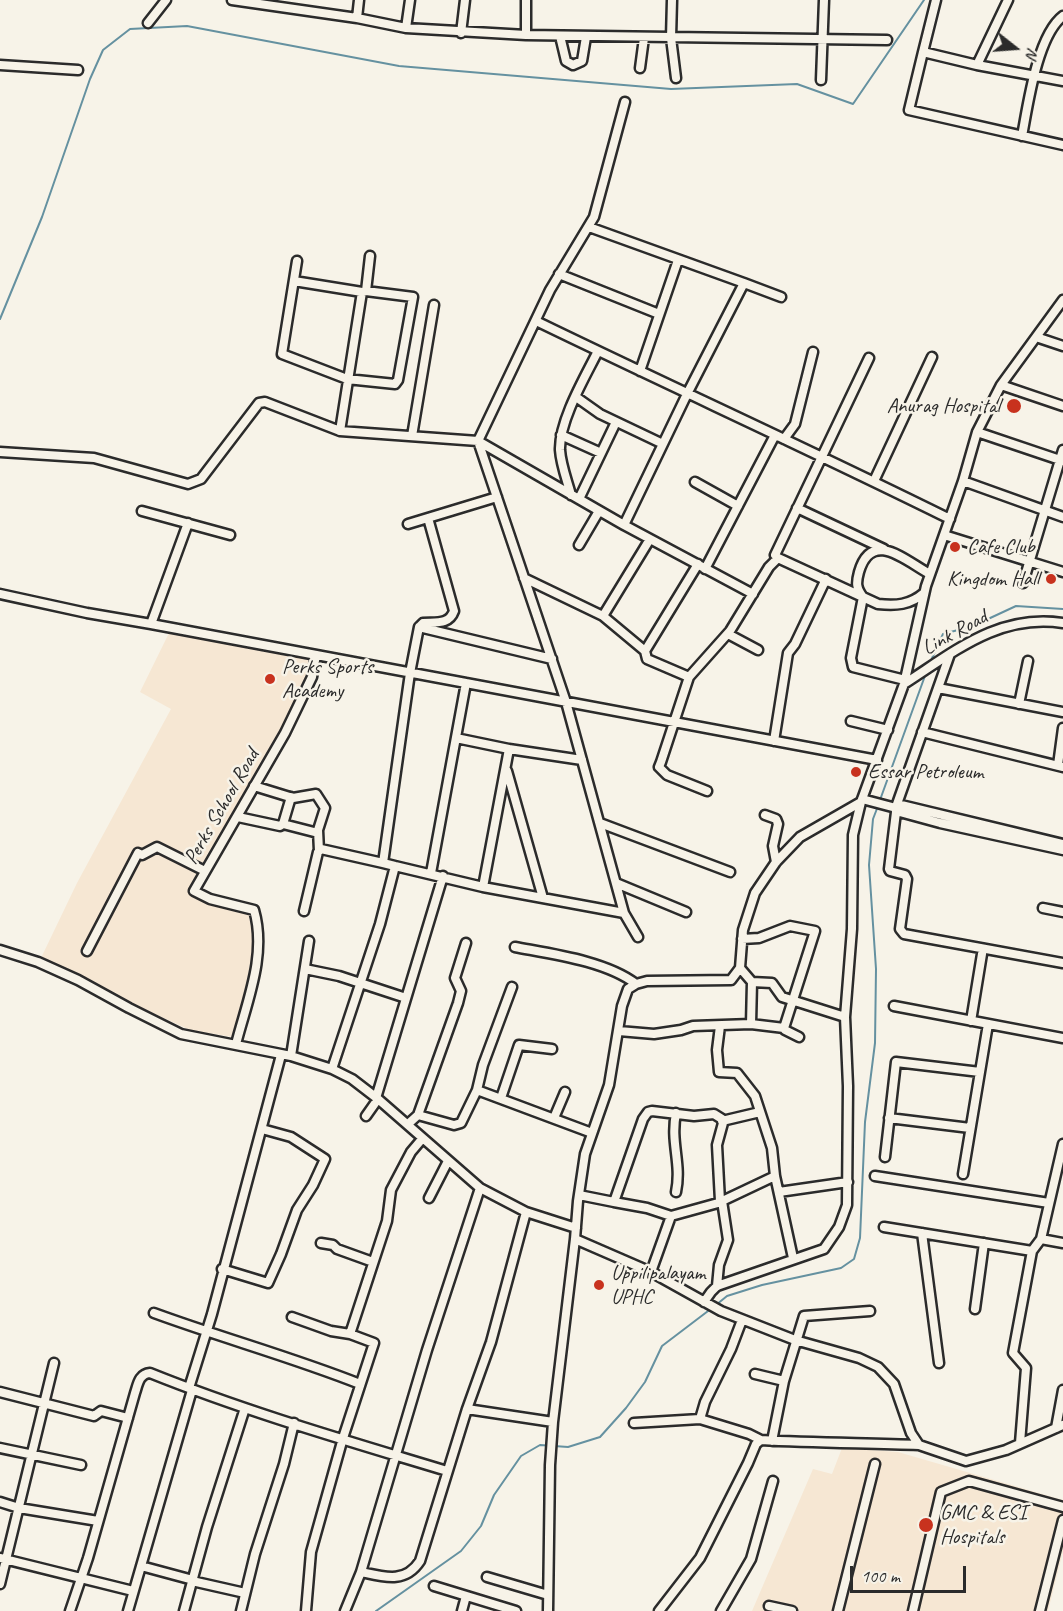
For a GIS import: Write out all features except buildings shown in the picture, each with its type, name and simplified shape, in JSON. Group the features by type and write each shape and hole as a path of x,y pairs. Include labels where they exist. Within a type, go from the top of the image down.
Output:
{"street":[{"path":"148,24 166,0"},
{"path":"232,0 357,18 406,28 461,33 822,41 887,40"},
{"path":"304,11 305,0"},
{"path":"357,18 359,0"},
{"path":"406,28 410,0"},
{"path":"461,33 465,0"},
{"path":"526,0 526,35"},
{"path":"672,0 671,38 676,78"},
{"path":"821,80 825,0"},
{"path":"936,0 909,110 1063,145"},
{"path":"977,64 1008,0"},
{"path":"1022,136 1034,76 1047,38 1063,16"},
{"path":"560,36 566,61 573,65 582,61 586,37"},
{"path":"639,68 644,38"},
{"path":"923,52 1063,81"},
{"path":"0,65 78,70"},
{"path":"625,102 594,217 550,290 478,441 566,702 624,913 638,938"},
{"path":"589,227 781,297"},
{"path":"340,431 346,379 370,256"},
{"path":"640,371 678,260"},
{"path":"294,281 413,297 398,380 395,384 346,379 282,354 297,261"},
{"path":"559,274 659,314"},
{"path":"624,525 744,283"},
{"path":"707,1303 711,1292 717,1287 793,1258 824,1249 839,1227 847,1205 845,1017 852,928 853,835 861,801 907,681 924,593 963,482 976,432 1001,386 1063,300"},
{"path":"412,436 434,304"},
{"path":"536,321 687,394 824,456 950,519"},
{"path":"1036,337 1063,346"},
{"path":"575,497 562,464 561,435 564,423 598,351"},
{"path":"784,439 795,424 813,352"},
{"path":"874,481 932,357"},
{"path":"869,358 775,555 878,604 894,606 909,603 924,593"},
{"path":"1001,386 1063,405"},
{"path":"576,397 600,414 663,444"},
{"path":"0,453 94,458 188,484 201,479 259,404 270,403 340,431 478,441 624,525 753,594"},
{"path":"575,497 616,422"},
{"path":"976,432 1061,460"},
{"path":"561,435 601,453"},
{"path":"645,651 702,567 738,506 775,435"},
{"path":"1023,583 1063,450"},
{"path":"695,482 738,506"},
{"path":"963,482 1063,517"},
{"path":"408,524 497,497"},
{"path":"797,508 897,553 909,563 930,574"},
{"path":"579,545 599,510"},
{"path":"142,511 230,535"},
{"path":"383,863 410,673 419,627 423,623 447,621 452,618 454,611 428,518"},
{"path":"151,624 188,523"},
{"path":"944,535 1063,572"},
{"path":"603,616 650,539"},
{"path":"884,549 873,551 860,567 857,588 863,597 851,658 853,667 907,681"},
{"path":"707,791 667,775 659,767 689,677 728,634 769,567 778,558"},
{"path":"524,578 603,616 645,651 647,658 689,677"},
{"path":"774,741 788,654 826,579"},
{"path":"0,594 87,614 877,760"},
{"name":"Link Road","path":"907,681 997,628 1047,621 1063,623"},
{"path":"419,627 552,659"},
{"path":"728,634 758,650"},
{"path":"950,654 897,808 888,869 905,875 907,879 900,926 903,933 1063,963"},
{"name":"Perks School Road","path":"236,1044 259,948 258,924 254,910 210,899 194,891 285,734 312,677 316,655"},
{"path":"1019,704 1028,661"},
{"path":"431,873 466,683"},
{"path":"938,688 1063,712"},
{"path":"851,721 888,730"},
{"path":"922,732 1060,766 1063,728"},
{"path":"456,738 582,760"},
{"path":"483,886 509,749"},
{"path":"506,768 543,898"},
{"path":"254,786 291,797 316,794 325,808 318,833 319,851 304,911"},
{"path":"284,824 291,797"},
{"path":"548,1611 552,1434 579,1195 591,1132 609,1085 622,1006 628,989 647,981 731,980 740,968 743,930 755,893 776,862 800,837 861,801 1063,844"},
{"path":"897,808 940,823 1063,850"},
{"path":"765,815 776,819 778,824 773,846 776,862"},
{"path":"238,817 280,826 284,824 318,833"},
{"path":"600,823 730,872"},
{"path":"87,951 138,853 142,855 157,847 205,871"},
{"path":"319,851 321,849 483,886 624,913"},
{"path":"332,1069 380,924 395,866"},
{"path":"366,1116 377,1099 443,876"},
{"path":"616,883 686,912"},
{"path":"1043,908 1063,912"},
{"path":"742,939 759,938 790,926 816,931 784,1028"},
{"path":"291,1056 309,941"},
{"path":"408,1124 418,1115 458,1003 461,991 456,978 466,943"},
{"path":"514,947 557,955 622,974 636,984"},
{"path":"0,950 38,962 78,980 181,1034 291,1056 332,1069 352,1079 377,1099 480,1188 526,1212 576,1228"},
{"path":"971,1021 982,954"},
{"path":"740,968 752,982 751,1024"},
{"path":"305,969 406,998"},
{"path":"752,982 772,983 782,997 845,1017"},
{"path":"418,1115 454,1125 461,1123 477,1090 483,1065 512,987"},
{"path":"894,1006 1063,1038"},
{"path":"619,1031 654,1034 693,1026 751,1024 784,1028 799,1037"},
{"path":"963,1174 988,1024"},
{"path":"720,1026 717,1050 719,1072 737,1073 755,1096 772,1148 775,1176 793,1258"},
{"path":"501,1098 519,1046 552,1049"},
{"path":"128,1611 191,1389 281,1055"},
{"path":"885,1157 896,1062 980,1072"},
{"path":"477,1090 591,1132"},
{"path":"554,1118 565,1092"},
{"path":"614,1202 629,1157 648,1112 694,1116 718,1115 722,1120 717,1145 721,1201 728,1240 719,1265 717,1287"},
{"path":"722,1120 760,1112"},
{"path":"676,1113 673,1128 679,1178 676,1192"},
{"path":"890,1118 970,1128"},
{"path":"222,1269 268,1283 297,1210 313,1185 325,1159 291,1137 262,1129"},
{"path":"350,1334 387,1221 391,1190 411,1152 422,1139"},
{"path":"1020,1443 1026,1368 1013,1353 1032,1251 1041,1239 1063,1149"},
{"path":"429,1198 448,1161"},
{"path":"579,1195 647,1208 671,1216 721,1201 775,1176"},
{"path":"875,1176 1049,1203"},
{"path":"779,1192 848,1182"},
{"path":"345,1611 362,1572 395,1455 480,1188"},
{"path":"362,1572 386,1577 400,1577 413,1572 420,1561 467,1409 491,1342 526,1212"},
{"path":"651,1272 671,1216"},
{"path":"884,1227 1032,1251"},
{"path":"922,1233 939,1363"},
{"path":"575,1239 651,1272 721,1311 742,1320 795,1340 859,1358 878,1367 894,1384 910,1433 919,1445"},
{"path":"1041,1239 1063,1243"},
{"path":"975,1309 984,1242"},
{"path":"321,1243 333,1245 337,1249 373,1262"},
{"path":"772,1441 784,1381 804,1316 870,1311"},
{"path":"154,1313 206,1332 307,1363 360,1384"},
{"path":"292,1317 331,1331 350,1334 374,1342 343,1438 311,1552 306,1611"},
{"path":"700,1419 705,1402 731,1349 742,1320"},
{"path":"0,1584 3,1559 20,1508 54,1363"},
{"path":"70,1611 82,1578 140,1378 146,1374 150,1373 245,1408 447,1471"},
{"path":"755,1374 784,1381"},
{"path":"634,1423 700,1419 761,1440 806,1444 850,1442 919,1445 966,1461 1006,1450 1059,1427 1063,1390"},
{"path":"0,1392 94,1416 101,1412 128,1418"},
{"path":"184,1611 207,1527 245,1408"},
{"path":"467,1409 553,1422"},
{"path":"241,1611 255,1554 284,1464 294,1423"},
{"path":"658,1611 700,1558 756,1444 761,1440"},
{"path":"0,1448 81,1465"},
{"path":"838,1611 875,1464"},
{"path":"721,1611 751,1558 773,1481"},
{"path":"912,1611 941,1492 969,1481 1063,1507"},
{"path":"0,1502 20,1508 99,1521"},
{"path":"1040,1611 1063,1520"},
{"path":"3,1559 133,1591"},
{"path":"141,1566 245,1593"},
{"path":"488,1577 548,1595"},
{"path":"434,1586 494,1608 516,1611"},
{"path":"462,1611 466,1596"},
{"path":"772,1611 769,1605 792,1611"}],"shaded area":[{"path":"169,633 309,660 307,683 280,734 188,891 208,904 248,912 254,941 243,1003 233,1037 190,1030 41,958 77,883 171,709 140,692"},
{"name":"GMC & ESI Hospitals","path":"842,1448 898,1452 1063,1500 1063,1551 1048,1611 752,1611 813,1469 832,1474"}],"waterway":[{"path":"0,319 42,217 90,79 103,50 130,29 187,26 399,66 671,89 797,84 853,104 924,0"},
{"path":"929,665 943,634 973,626 1016,606 1063,609"},
{"path":"880,800 926,673"},
{"path":"716,1305 727,1296 762,1285 841,1268 854,1259 860,1238 865,1122 875,1043 876,969 869,865 873,819 878,806"},
{"path":"376,1611 461,1551 481,1526 494,1495 521,1456 540,1445 568,1447 600,1437 645,1382 662,1346 712,1308"}],"place":[{"name":"Anurag Hospital","path":"1014,406"},
{"name":"Cafe Club","path":"955,547"},
{"name":"Kingdom Hall","path":"1051,579"},
{"name":"Perks Sports Academy","path":"270,679"},
{"name":"Essar Petroleum","path":"856,772"},
{"name":"Uppilipalayam UPHC","path":"599,1285"},
{"name":"GMC & ESI Hospitals","path":"926,1525"}]}
